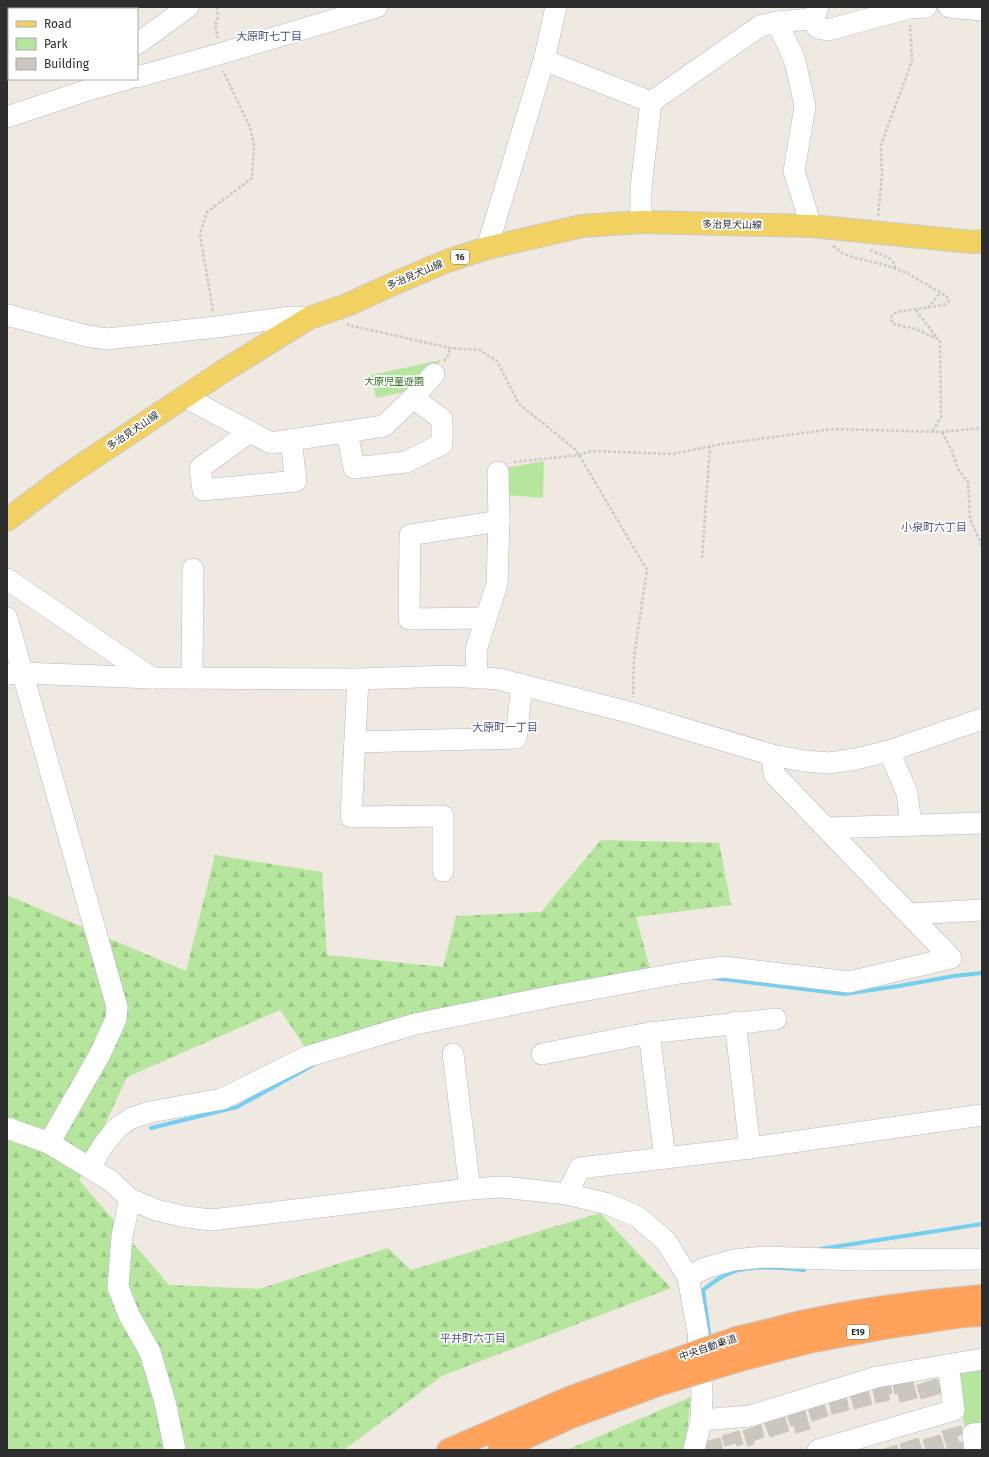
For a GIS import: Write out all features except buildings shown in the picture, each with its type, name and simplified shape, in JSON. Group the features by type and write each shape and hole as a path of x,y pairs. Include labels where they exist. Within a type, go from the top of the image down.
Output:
{"highway":[{"name":"中央自動車道","path":"499,1450 736,1338 801,1322 866,1310 982,1296"},
{"name":"中央自動車道","path":"448,1450 571,1397 658,1376 736,1361 809,1342 854,1333 906,1324 982,1315"}],"main road":[{"name":"多治見犬山線","path":"7,520 64,477 225,370 310,318 347,305 447,261 487,248 582,226 641,222 820,227 972,242 982,241"}],"street":[{"path":"138,43 188,7"},
{"path":"138,77 376,7"},
{"path":"487,248 544,60 556,7"},
{"path":"949,7 982,10"},
{"path":"641,222 641,187 651,102 760,26 814,13 818,28 828,30 918,8"},
{"path":"777,22 795,61 805,106 794,171 820,227"},
{"path":"544,60 651,102"},
{"path":"7,118 93,84 121,80"},
{"path":"7,316 87,336 107,339 216,327 290,316 310,318"},
{"path":"185,397 271,443 384,426 413,398 434,374"},
{"path":"347,432 354,468 406,462 442,444 442,419 413,398"},
{"path":"250,432 200,468 203,490 296,481 291,440"},
{"path":"477,678 476,650 497,584 499,521 506,467"},
{"path":"486,618 409,619 410,535 499,521"},
{"path":"192,678 193,569"},
{"path":"7,579 153,678"},
{"path":"7,618 14,673 116,1007 116,1019 109,1035 49,1143"},
{"path":"14,673 153,678 358,679 450,676 499,679 632,713 772,755 804,761 829,763 856,759 889,751 982,719"},
{"path":"358,679 351,818 444,816 443,871"},
{"path":"355,742 516,738 522,685"},
{"path":"889,751 907,793 911,825"},
{"path":"90,1167 104,1144 118,1127 132,1118 150,1112 222,1099 306,1057 415,1024 549,997 680,973 724,967 849,982 951,958 774,774 772,755"},
{"path":"826,828 982,823"},
{"path":"910,914 982,910"},
{"path":"542,1054 649,1033 735,1022 776,1019"},
{"path":"735,1022 750,1148"},
{"path":"649,1033 665,1158"},
{"path":"453,1054 470,1189"},
{"path":"567,1194 580,1168 750,1148 982,1115"},
{"path":"7,1128 49,1143 111,1181 130,1199 156,1210 186,1217 211,1220 470,1189 502,1187 567,1194 608,1204 638,1217 666,1241 688,1277 698,1333 702,1395 701,1420 694,1450"},
{"path":"130,1199 122,1236 118,1288 129,1315 150,1352 165,1402 175,1450"},
{"path":"688,1277 705,1268 734,1260 764,1257 859,1260 982,1259"},
{"path":"701,1420 750,1416 877,1377 982,1359"},
{"path":"818,1450 954,1410 947,1365"},
{"path":"975,1450 973,1434 982,1433"}],"path":[{"path":"216,327 200,234 207,212 252,178 254,146 250,127 219,54 215,25 218,18 217,7"},
{"path":"876,232 882,176 881,145 912,61 918,8"},
{"path":"820,227 828,236 835,248 844,254 882,264 907,273 946,296 949,301 944,305 897,312 892,315 891,319 893,324 916,329 937,339"},
{"path":"928,308 940,293"},
{"path":"347,305 348,325 450,348 480,350 497,360 519,404 576,450 647,570 634,656 632,713"},
{"path":"916,309 937,339 940,340 941,417 932,432"},
{"path":"506,467 579,455 592,450 673,454 710,446 833,429 942,432 982,428"},
{"path":"942,432 952,451 958,469 968,482 970,519 980,541 982,550"},
{"path":"702,558 710,446"}],"green space":[{"name":"大原児童遊園","path":"441,360 417,389 376,398 371,375"},
{"path":"544,461 543,498 508,495 507,468"},
{"path":"601,840 719,843 731,905 636,917 651,972 305,1047 280,1010 127,1077 79,1180 169,1285 259,1289 388,1248 411,1270 600,1213 671,1288 442,1376 344,1450 7,1450 7,895 186,971 215,855 322,872 327,955 443,967 456,916 541,912"},
{"path":"982,1370 982,1428 965,1430 957,1373"},
{"path":"691,1397 686,1440 683,1450 567,1450"}],"waterway":[{"path":"714,978 844,994 954,976 982,973"},
{"path":"151,1128 237,1107 315,1064"},
{"path":"820,1249 982,1224"},
{"path":"710,1340 703,1290 732,1272 749,1268 786,1268 804,1270"}],"district":[{"name":"大原町七丁目","path":"269,36"},
{"name":"小泉町六丁目","path":"934,527"},
{"name":"大原町一丁目","path":"505,727"},
{"name":"平井町六丁目","path":"473,1338"}]}
